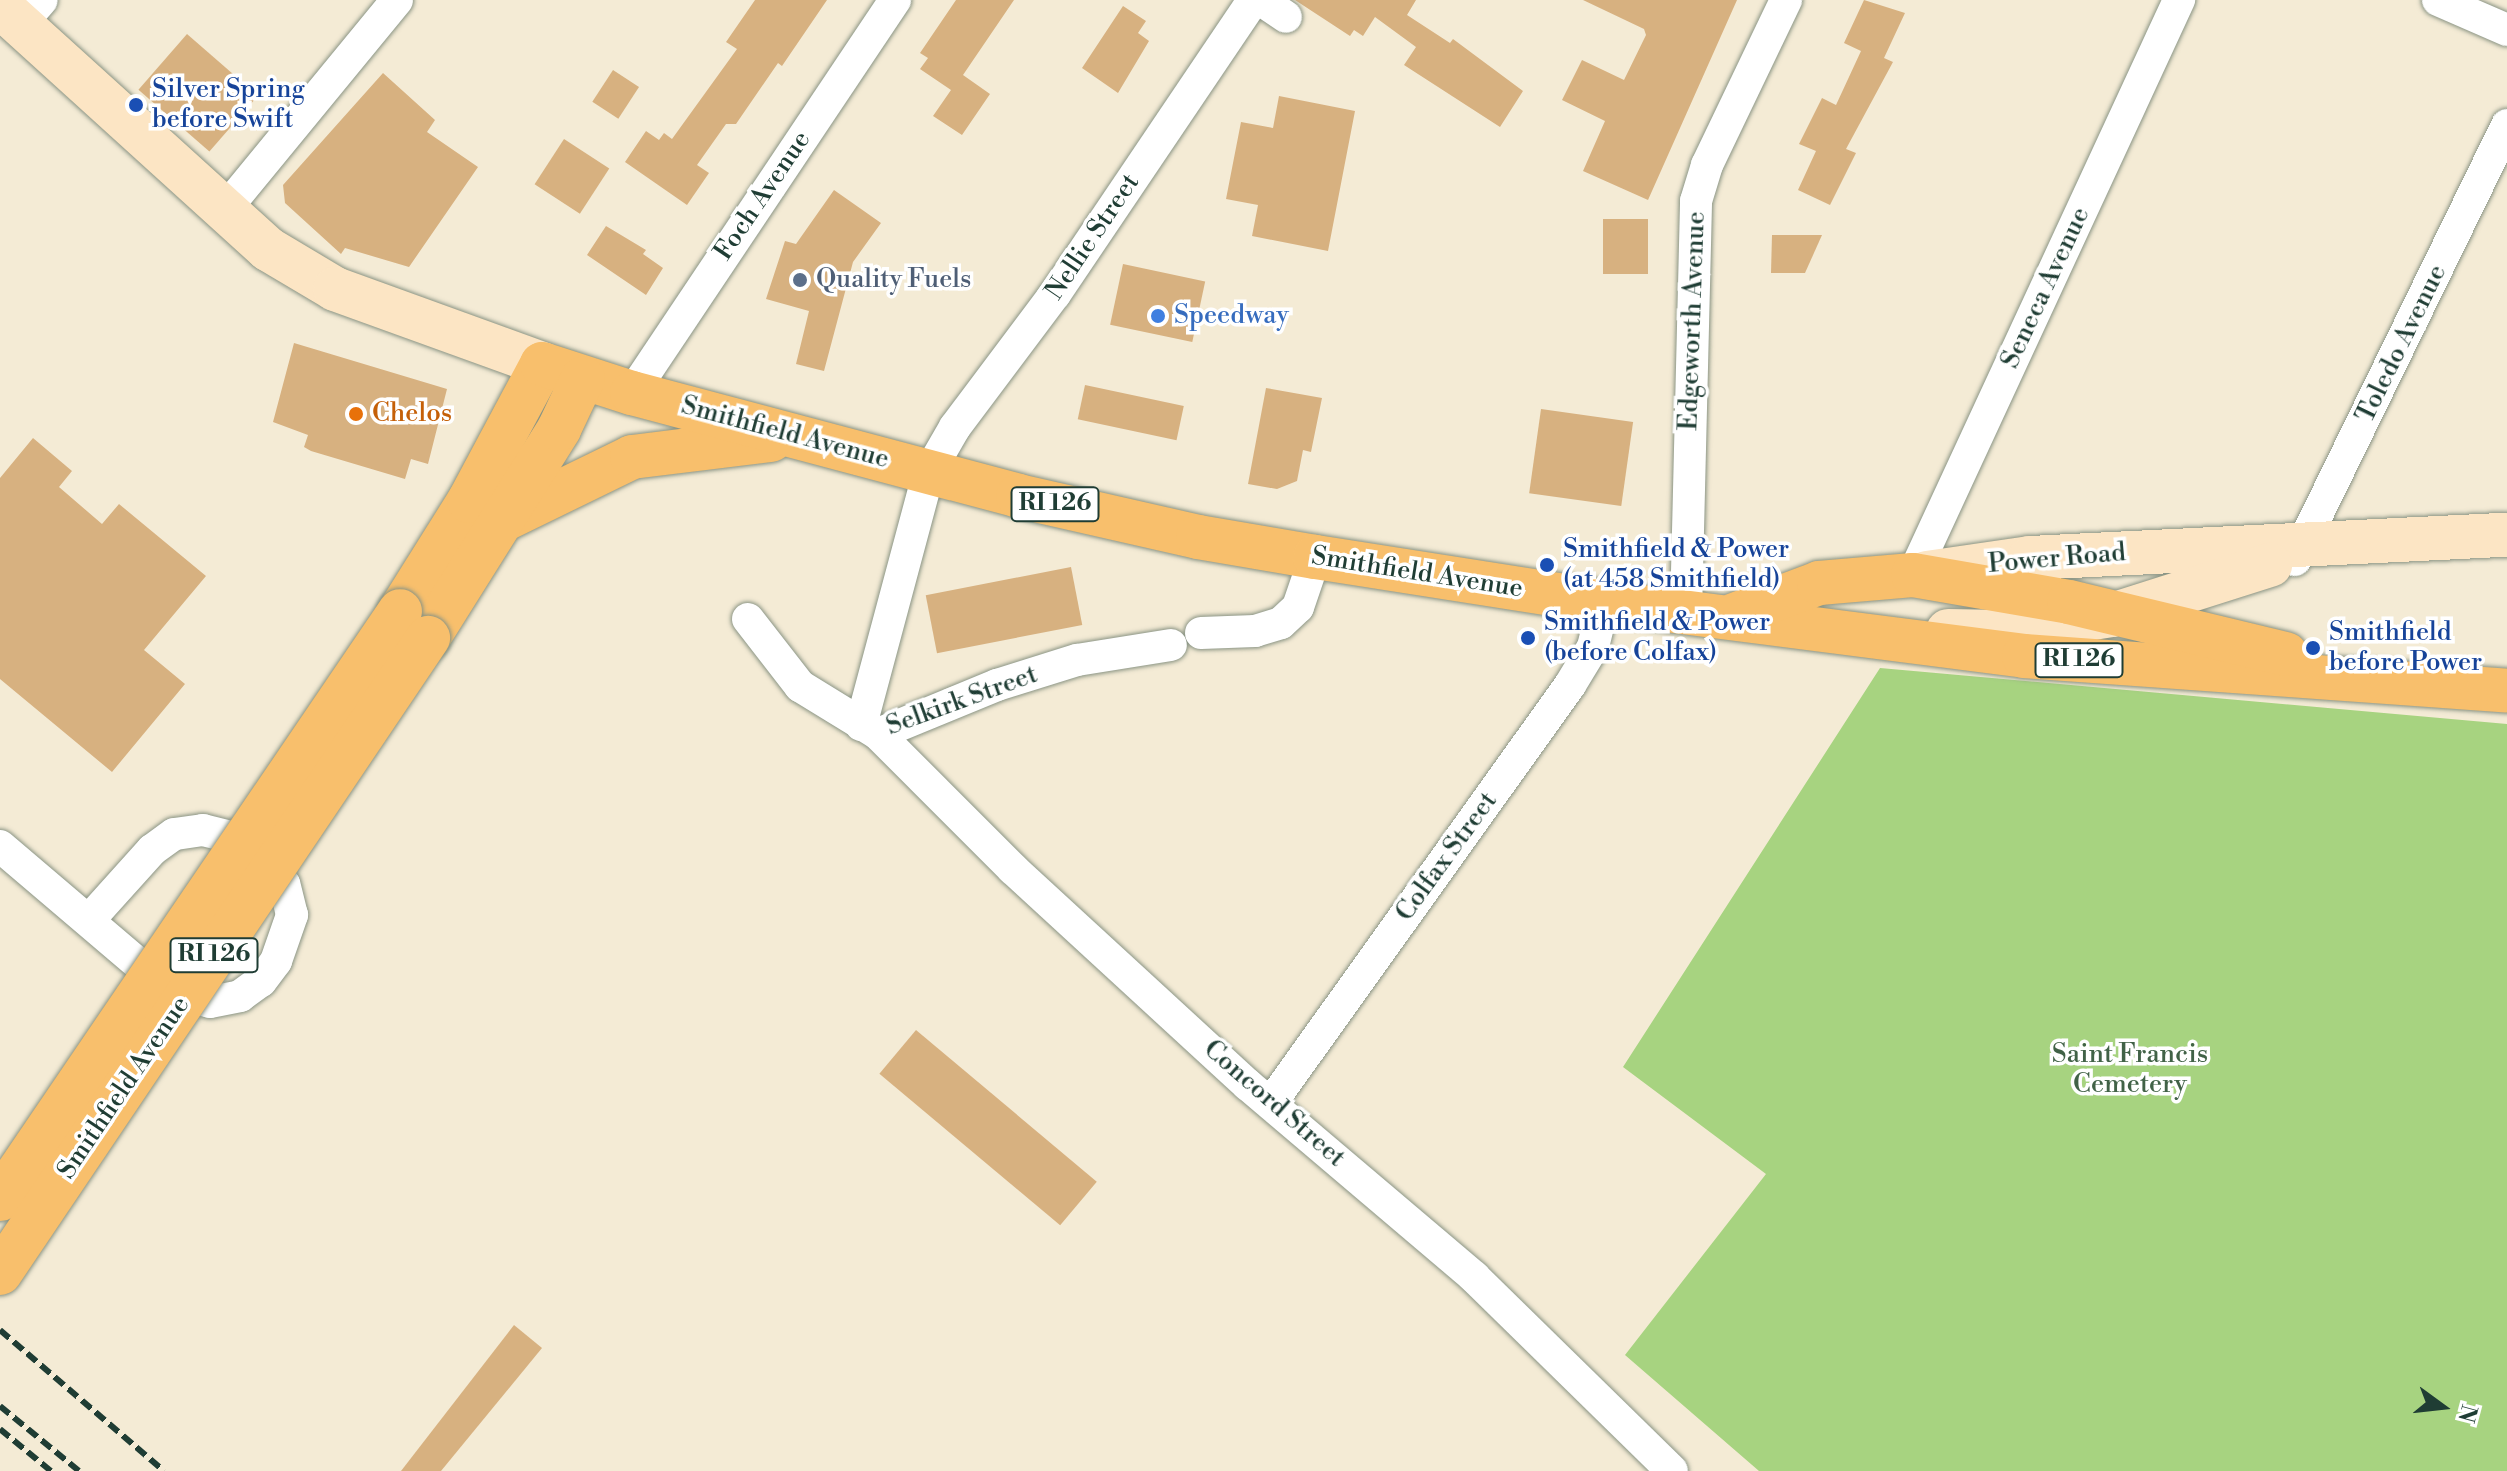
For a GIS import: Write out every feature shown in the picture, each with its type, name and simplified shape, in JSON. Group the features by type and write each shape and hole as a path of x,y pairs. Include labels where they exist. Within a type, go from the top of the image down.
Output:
{"main road":[{"name":"Smithfield Avenue","path":"0,1273 414,624 469,501 542,364 632,393 929,472 1142,525 1315,557 1604,602 1732,616 2024,656 2507,691"},
{"name":"Smithfield Avenue","path":"0,1199 414,624 501,521 559,429 583,378"},
{"path":"501,521 632,457 797,437"},
{"path":"1913,575 2069,602 2112,615 2428,686"},
{"name":"Power Road","path":"1732,616 1819,583 1913,575"}],"street":[{"path":"223,212 397,0"},
{"name":"Foch Avenue","path":"632,393 895,0"},
{"name":"Nellie Street","path":"870,729 910,530 929,472 955,427 1055,294 1253,0"},
{"name":"Edgeworth Avenue","path":"1686,613 1696,201 1707,165 1786,0"},
{"name":"Seneca Avenue","path":"1913,575 2179,0"},
{"path":"2438,0 2507,30"},
{"path":"21,10 223,212 268,249 335,289 542,364"},
{"name":"Toledo Avenue","path":"2299,554 2507,125"},
{"name":"Power Road","path":"1913,575 2030,558 2299,554 2507,535"},
{"name":"Power Road","path":"1814,627 2005,632 2112,615 2299,554"},
{"path":"1201,633 1255,631 1281,623 1298,607 1315,557"},
{"name":"Colfax Street","path":"1271,1103 1570,685 1593,647 1604,602"},
{"name":"Selkirk Street","path":"748,619 800,686 870,729 1077,660 1171,645"},
{"name":"Concord Street","path":"870,729 1013,869 1271,1103 1474,1277 1672,1471"},
{"path":"0,846 175,992 210,1002 240,996 261,981 276,961 292,915 284,884 265,860 231,837 203,830 174,834 152,850 89,920"}],"green space":[{"name":"Saint Francis Cemetery","path":"1880,668 2507,724 2507,1471 1759,1471 1625,1355 1766,1174 1623,1067"}],"building":[{"path":"755,0 827,0 782,66 778,63 736,124 726,124 697,165 709,173 687,205 625,162 646,131 659,140 664,133 672,139 737,49 726,42"},
{"path":"956,0 1014,0 963,75 990,94 962,135 933,116 951,90 920,69 928,58 920,53"},
{"path":"1295,0 1416,0 1407,15 1450,43 1453,39 1523,91 1500,127 1404,65 1416,47 1375,17 1363,36 1354,30 1350,36"},
{"path":"1583,0 1737,0 1648,200 1583,171 1605,121 1562,100 1582,60 1624,80 1646,35 1644,29"},
{"path":"1864,0 1905,13 1884,58 1893,62 1846,149 1856,153 1830,205 1798,190 1816,151 1799,144 1822,98 1836,105 1861,51 1844,43"},
{"path":"1123,6 1146,21 1138,33 1149,41 1118,93 1082,68"},
{"path":"187,34 258,96 209,152 138,90"},
{"path":"613,70 639,87 618,119 592,102"},
{"path":"383,73 435,120 427,132 478,167 409,267 345,248 341,254 285,203 283,185"},
{"path":"1279,96 1355,111 1328,251 1252,236 1258,205 1226,199 1241,122 1273,128"},
{"path":"564,139 609,168 580,214 535,184"},
{"path":"834,190 881,223 853,262 824,371 796,364 809,311 766,299 785,241 796,244"},
{"path":"1603,219 1648,219 1648,274 1603,274"},
{"path":"606,226 646,250 643,254 663,268 646,295 587,255"},
{"path":"1772,235 1822,235 1805,273 1771,273"},
{"path":"1123,264 1205,281 1192,342 1110,325"},
{"path":"294,343 447,389 428,464 411,459 405,479 311,451 304,447 308,435 273,422"},
{"path":"1085,385 1184,406 1177,440 1078,419"},
{"path":"1266,388 1322,398 1311,452 1303,450 1297,481 1277,489 1248,484"},
{"path":"1541,409 1633,422 1621,506 1529,493"},
{"path":"33,438 72,471 59,487 102,524 119,504 206,576 144,650 185,684 112,772 0,679 0,478"},
{"path":"1071,567 1082,625 937,653 926,595"},
{"path":"916,1030 1097,1182 1060,1225 879,1074"},
{"path":"514,1325 542,1348 441,1471 401,1471"}],"railway":[{"path":"0,1330 164,1471"},
{"path":"0,1406 79,1471"},
{"path":"0,1429 51,1471"}],"place":[{"name":"Silver Spring before Swift","path":"136,105"},
{"name":"Quality Fuels","path":"800,280"},
{"name":"Speedway","path":"1158,316"},
{"name":"Chelos","path":"356,414"},
{"name":"Smithfield & Power (at 458 Smithfield)","path":"1547,565"},
{"name":"Smithfield & Power (before Colfax)","path":"1528,638"},
{"name":"Smithfield before Power","path":"2313,648"}]}
